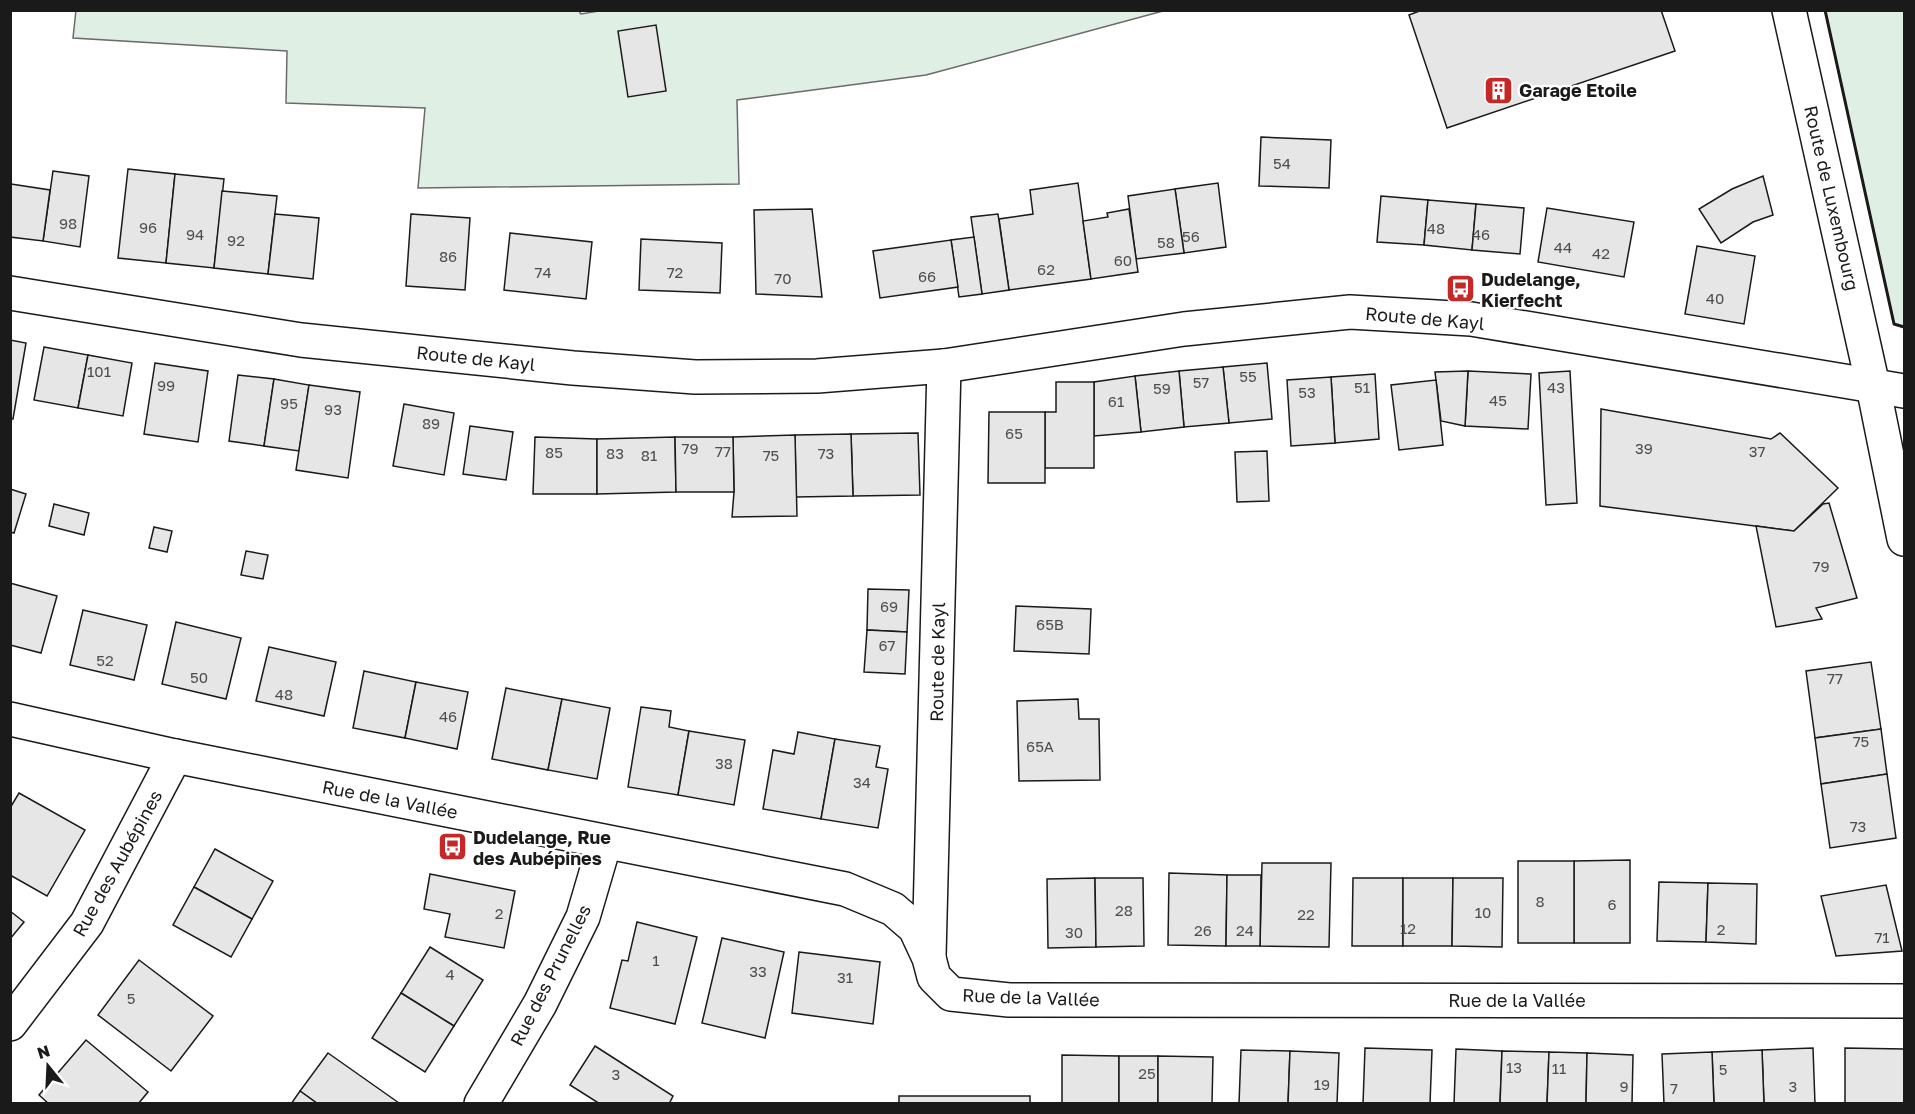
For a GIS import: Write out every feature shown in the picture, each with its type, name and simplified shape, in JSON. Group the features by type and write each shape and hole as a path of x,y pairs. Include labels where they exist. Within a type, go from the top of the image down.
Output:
{"street":[{"name":"Route de Luxembourg","path":"1789,10 1905,539"},
{"name":"Route de Kayl","path":"10,293 301,340 584,369 695,377 818,376 944,366 1184,329 1350,312 1471,319 1905,391"},
{"name":"Route de Kayl","path":"929,958 944,366"},
{"name":"Rue de la Vallée","path":"10,719 175,756 845,889 893,909 915,928 929,958 934,977 951,994 1009,1000 1905,1001"},
{"name":"Rue des Aubépines","path":"10,1024 87,923 175,756"},
{"name":"Rue des Prunelles","path":"481,1104 540,1004 583,917 605,842"}],"green space":[{"path":"76,10 578,10 581,14 605,10 1163,11 926,75 737,100 739,184 418,188 425,108 286,103 287,51 73,38"},
{"path":"1825,11 1904,11 1904,327 1894,324"}],"building":[{"name":"Garage Etoile","path":"1422,10 1661,10 1675,51 1447,128 1409,15"},
{"path":"656,25 666,91 628,97 618,31"},
{"path":"1261,137 1331,140 1329,188 1259,186"},
{"path":"128,169 175,174 166,263 118,258"},
{"path":"53,171 89,176 80,247 43,241"},
{"path":"175,174 224,179 214,268 166,263"},
{"path":"1763,176 1773,215 1753,222 1721,243 1699,209 1732,189"},
{"path":"1078,183 1091,279 1009,290 999,219 1033,214 1030,190"},
{"path":"1218,183 1226,247 1184,253 1175,189"},
{"path":"11,184 50,190 43,241 10,237"},
{"path":"1175,189 1184,253 1136,259 1128,196"},
{"path":"222,191 277,196 268,274 214,268"},
{"path":"1381,196 1428,200 1424,245 1377,242"},
{"path":"1428,200 1476,204 1472,250 1424,245"},
{"path":"1476,204 1524,208 1520,254 1472,250"},
{"path":"1547,208 1634,222 1624,277 1538,262"},
{"path":"812,209 822,297 756,294 754,210"},
{"path":"1129,209 1138,272 1091,279 1083,221 1108,217 1107,213"},
{"path":"275,214 319,218 313,279 268,274"},
{"path":"411,214 470,218 465,290 406,286"},
{"path":"998,214 1009,290 982,294 971,217"},
{"path":"510,233 592,242 586,299 504,290"},
{"path":"974,237 982,294 959,297 951,240"},
{"path":"641,239 722,243 720,293 639,290"},
{"path":"951,240 958,287 880,298 873,251"},
{"path":"1697,246 1755,256 1744,324 1685,314"},
{"path":"10,340 26,343 13,419 10,419"},
{"path":"44,347 88,355 78,408 34,400"},
{"path":"88,355 132,363 123,416 78,408"},
{"path":"155,363 208,371 198,442 144,434"},
{"path":"1267,363 1272,419 1229,423 1223,367"},
{"path":"1223,367 1229,423 1184,427 1179,371"},
{"path":"1179,371 1184,427 1141,432 1135,376"},
{"path":"1468,371 1531,374 1528,429 1465,426"},
{"path":"1468,371 1465,426 1441,421 1435,372"},
{"path":"1570,371 1577,503 1546,505 1539,373"},
{"path":"1375,374 1379,439 1335,443 1331,377"},
{"path":"238,375 274,379 264,446 229,441"},
{"path":"1135,376 1141,432 1094,436 1094,382"},
{"path":"1331,377 1335,443 1291,446 1287,380"},
{"path":"274,379 309,385 299,451 264,446"},
{"path":"1436,380 1443,445 1399,450 1391,385"},
{"path":"1056,382 1094,382 1094,468 1045,468 1045,412 1056,412"},
{"path":"309,385 360,392 348,478 296,470"},
{"path":"404,404 454,413 444,475 393,466"},
{"path":"1601,409 1771,439 1780,433 1838,488 1794,531 1600,506"},
{"path":"989,412 1045,412 1045,483 988,483"},
{"path":"470,426 513,432 506,480 463,474"},
{"path":"918,433 920,495 853,496 851,434"},
{"path":"851,434 853,496 796,497 795,435"},
{"path":"795,435 797,516 732,517 733,437"},
{"path":"535,437 597,439 597,494 533,494"},
{"path":"675,437 676,492 597,494 597,439"},
{"path":"675,437 733,437 734,492 676,492"},
{"path":"1267,451 1269,501 1237,502 1235,452"},
{"path":"10,489 26,494 14,533 10,532"},
{"path":"1829,503 1857,598 1816,608 1822,619 1776,627 1756,526 1794,531 1823,504"},
{"path":"54,504 89,513 84,535 49,526"},
{"path":"154,527 172,531 167,552 149,548"},
{"path":"246,551 268,555 263,579 241,575"},
{"path":"10,583 57,596 41,653 10,645"},
{"path":"868,589 909,590 907,632 867,630"},
{"path":"1016,606 1091,609 1089,654 1014,651"},
{"path":"83,610 147,625 134,680 70,665"},
{"path":"176,622 241,638 226,699 162,684"},
{"path":"867,630 907,632 905,674 864,672"},
{"path":"269,647 336,662 324,716 256,701"},
{"path":"1871,662 1881,729 1815,738 1806,671"},
{"path":"364,671 416,682 405,738 353,728"},
{"path":"416,682 468,692 457,749 405,738"},
{"path":"506,688 562,699 548,770 492,759"},
{"path":"562,699 610,708 597,779 548,770"},
{"path":"1078,699 1079,719 1099,719 1100,780 1019,781 1017,701"},
{"path":"641,707 671,711 669,727 689,731 678,795 628,787"},
{"path":"1881,729 1887,774 1821,784 1815,738"},
{"path":"689,731 745,740 734,805 678,795"},
{"path":"798,732 835,739 821,819 763,809 773,750 794,754"},
{"path":"835,739 880,746 876,767 888,769 878,828 821,819"},
{"path":"1887,774 1896,838 1830,848 1821,784"},
{"path":"19,793 85,830 47,896 10,875 10,808"},
{"path":"215,849 273,881 252,919 194,887"},
{"path":"1630,860 1630,943 1574,943 1574,861"},
{"path":"1518,861 1574,861 1574,943 1518,943"},
{"path":"1262,863 1331,863 1329,947 1260,946"},
{"path":"1169,873 1227,875 1226,946 1168,945"},
{"path":"430,874 515,891 504,948 445,937 450,914 424,909"},
{"path":"1227,875 1261,875 1260,946 1226,946"},
{"path":"1095,878 1096,947 1048,948 1047,879"},
{"path":"1095,878 1143,878 1144,946 1096,947"},
{"path":"1353,878 1403,878 1403,946 1352,946"},
{"path":"1403,878 1453,878 1452,946 1403,946"},
{"path":"1453,878 1503,878 1502,947 1452,946"},
{"path":"1659,882 1708,883 1706,942 1657,941"},
{"path":"1708,883 1757,884 1756,944 1706,942"},
{"path":"1886,885 1902,951 1836,956 1821,896"},
{"path":"194,887 252,919 231,957 173,925"},
{"path":"10,911 24,922 10,939"},
{"path":"637,922 697,937 675,1024 610,1008 622,960 628,961"},
{"path":"722,938 784,952 765,1038 702,1023"},
{"path":"430,947 483,980 454,1026 401,993"},
{"path":"799,952 880,962 873,1024 792,1013"},
{"path":"139,960 213,1016 171,1071 98,1015"},
{"path":"401,993 454,1026 425,1072 372,1038"},
{"path":"86,1040 148,1092 138,1104 49,1104 39,1095"},
{"path":"595,1046 673,1096 669,1104 600,1104 570,1085"},
{"path":"1365,1048 1432,1050 1430,1104 1363,1104"},
{"path":"1813,1048 1815,1104 1764,1104 1762,1050"},
{"path":"1845,1048 1904,1049 1904,1104 1845,1104"},
{"path":"1456,1049 1502,1051 1500,1104 1454,1104"},
{"path":"1241,1050 1290,1051 1288,1104 1239,1104"},
{"path":"1762,1050 1764,1104 1714,1104 1712,1052"},
{"path":"1290,1051 1339,1053 1337,1104 1288,1104"},
{"path":"1502,1051 1549,1052 1547,1104 1500,1104"},
{"path":"1549,1052 1587,1053 1586,1104 1547,1104"},
{"path":"1712,1052 1714,1104 1664,1104 1662,1054"},
{"path":"328,1053 399,1103 318,1104 300,1091"},
{"path":"1587,1053 1633,1055 1632,1104 1586,1104"},
{"path":"1062,1055 1119,1056 1119,1104 1062,1104"},
{"path":"1119,1056 1158,1056 1158,1104 1119,1104"},
{"path":"1158,1056 1213,1057 1212,1104 1158,1104"},
{"path":"300,1091 318,1104 291,1104"},
{"path":"899,1096 1030,1096 1030,1104 899,1104"}],"wall":[{"path":"1825,10 1894,324 1904,327"}],"place":[{"name":"Garage Etoile","path":"1498,90"},
{"name":"Dudelange, Kierfecht","path":"1460,289"},
{"name":"Dudelange, Rue des Aubépines","path":"452,847"}]}
